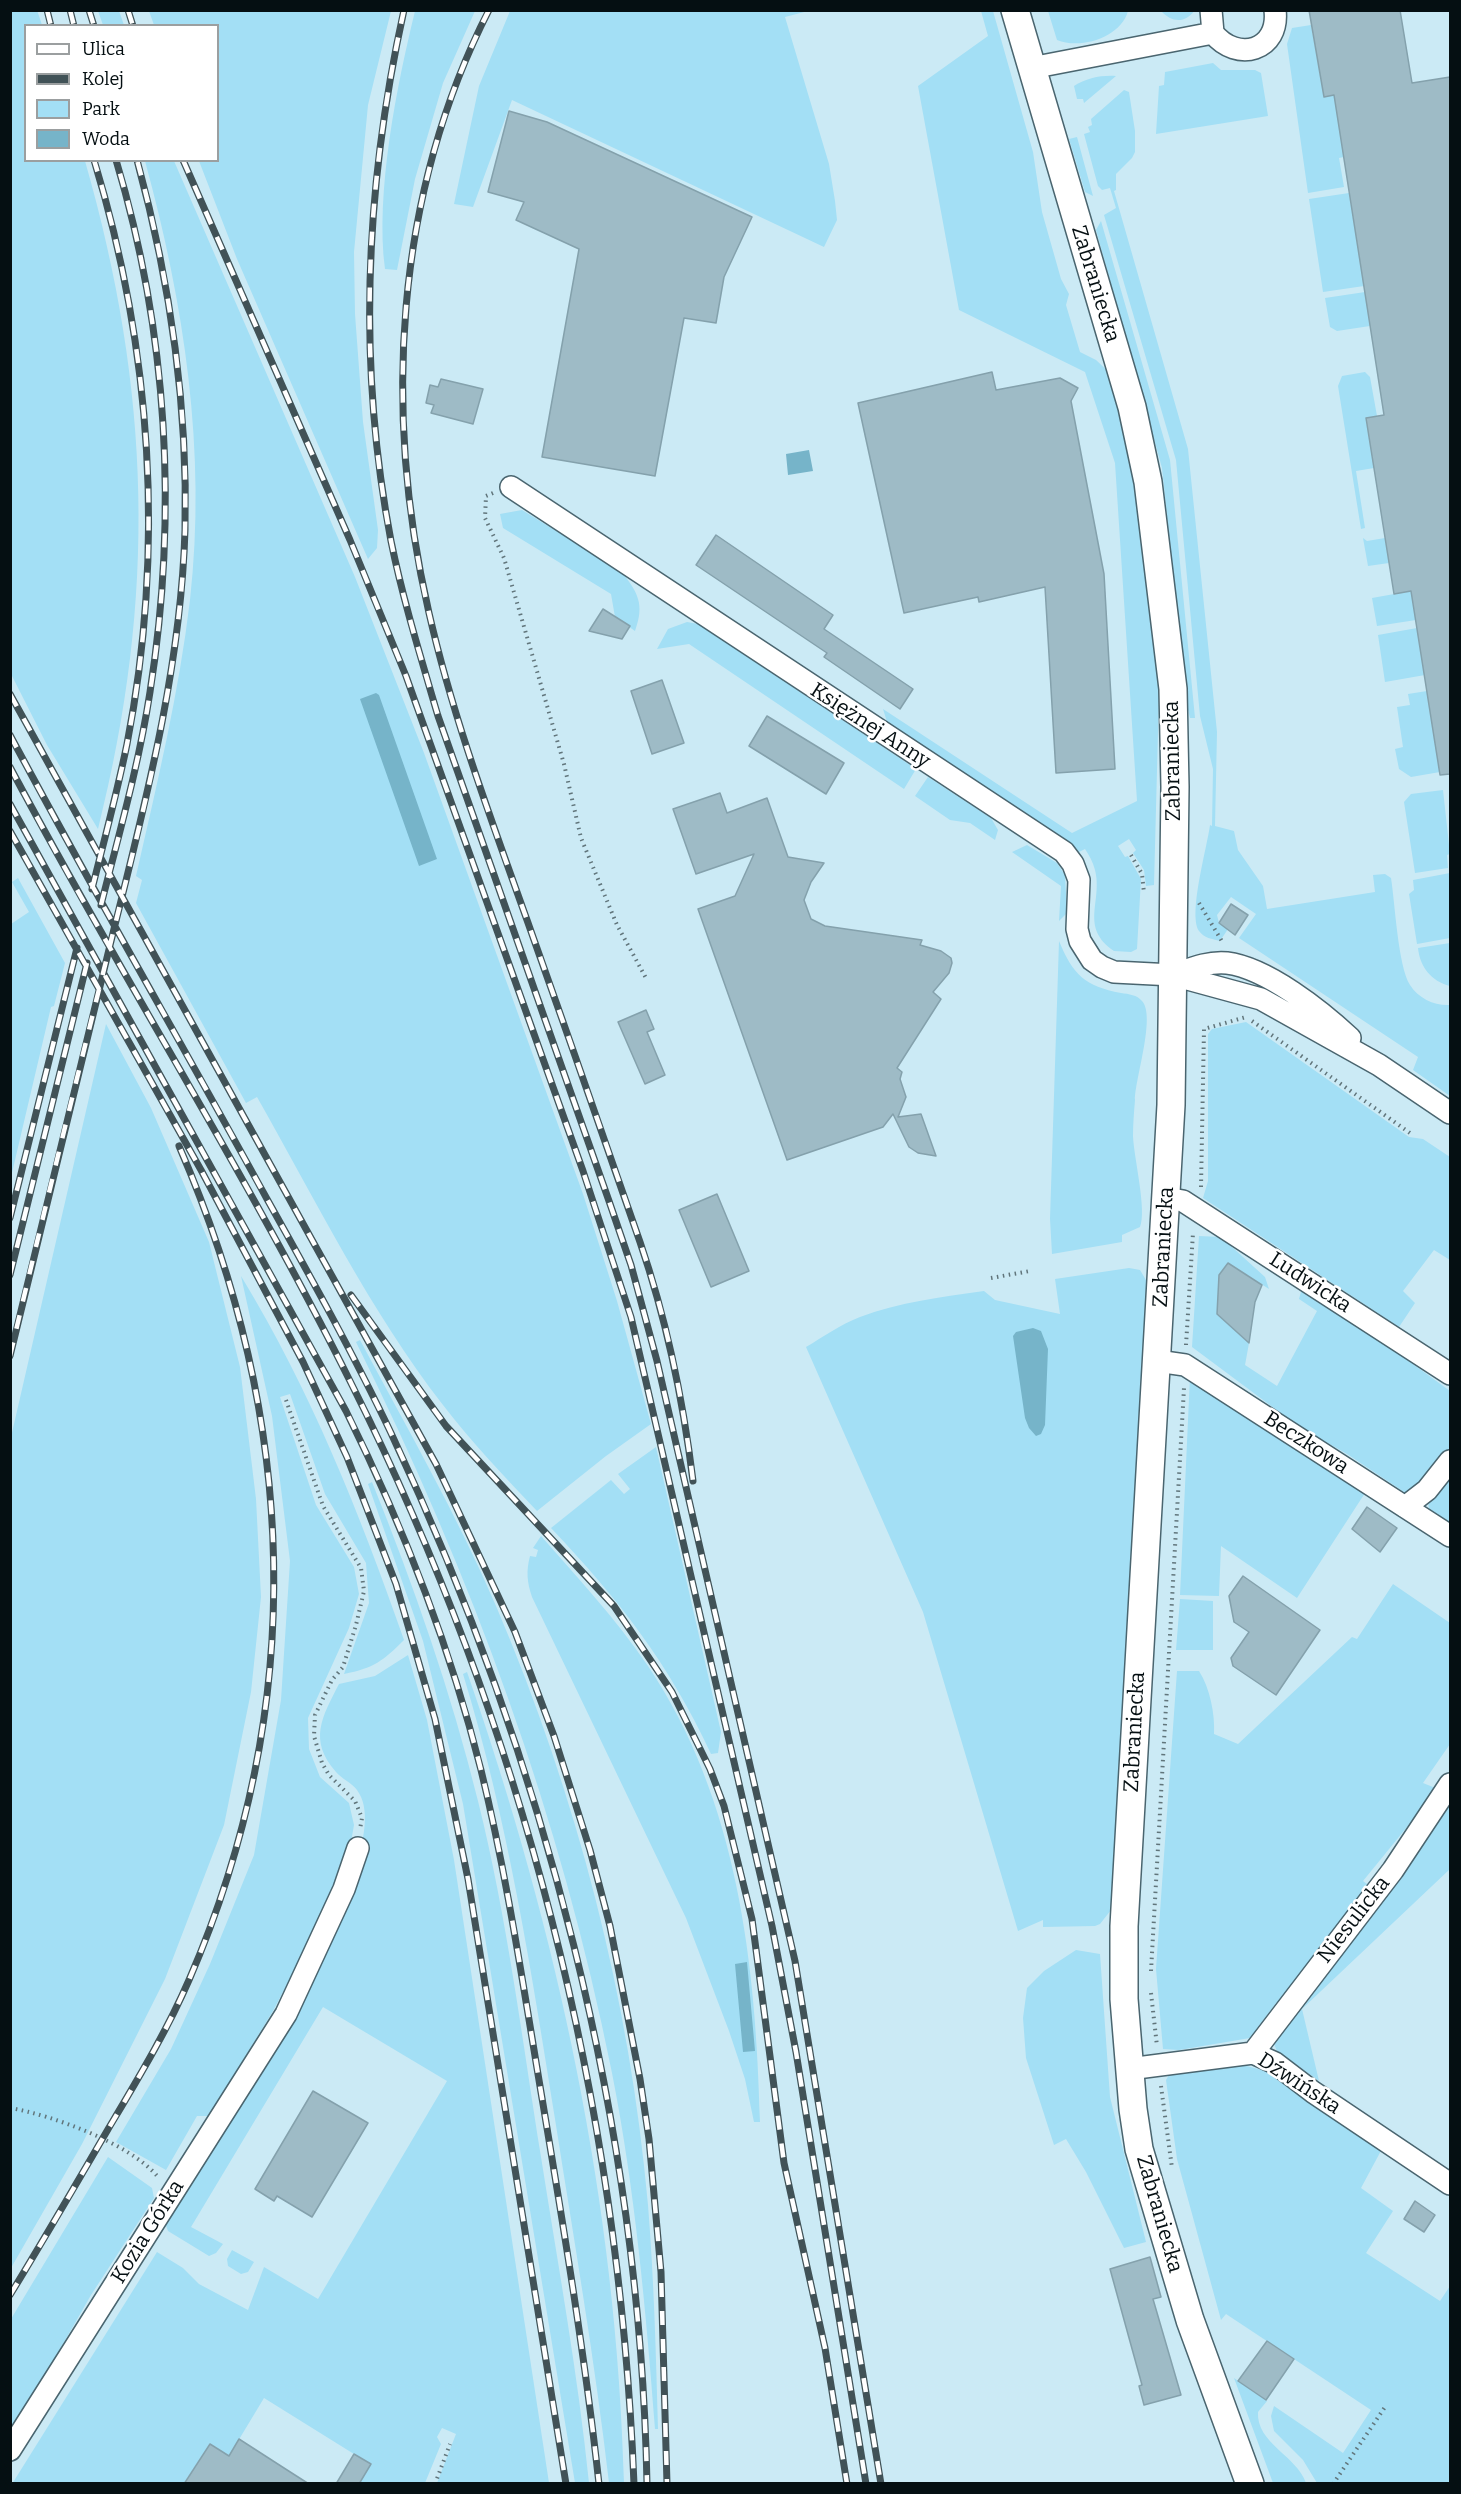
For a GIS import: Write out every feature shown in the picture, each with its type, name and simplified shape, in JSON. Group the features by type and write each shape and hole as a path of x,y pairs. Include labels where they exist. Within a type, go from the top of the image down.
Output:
{"main road":[{"name":"Zabraniecka","path":"1015,10 1132,407 1148,482 1173,689 1175,787 1173,975 1166,1198 1124,1926 1124,1999 1129,2069 1139,2149 1157,2216 1190,2320 1250,2484"}],"street":[{"path":"1210,10 1213,33 1228,47 1238,51 1258,47 1273,33 1275,10"},
{"path":"1031,68 1213,33"},
{"name":"Księżnej Anny","path":"511,487 1064,852 1073,864 1078,880 1077,929 1080,941 1085,951 1097,963 1114,972 1173,975 1207,964 1227,963 1252,970 1328,1017 1378,1065 1450,1113"},
{"name":"Ludwicka","path":"1166,1198 1184,1201 1450,1374"},
{"name":"Beczkowa","path":"1157,1361 1185,1365 1450,1536"},
{"path":"1406,1507 1427,1490 1450,1461"},
{"name":"Niesulicka","path":"1253,2053 1393,1870 1450,1784"},
{"name":"Kozia Górka","path":"10,2450 286,2014 344,1889 358,1848"},
{"name":"Dźwińska","path":"1129,2069 1253,2053 1275,2063 1313,2092 1450,2184"}],"path":[{"path":"511,487 504,486 486,496 485,518 504,558 564,764 581,838 617,926 646,978"},
{"path":"1131,855 1142,874 1144,893"},
{"path":"1198,900 1225,947"},
{"path":"1150,1974 1185,1365 1196,1209 1202,1183 1204,1029 1247,1017 1410,1133"},
{"path":"991,1278 1030,1271"},
{"path":"286,1400 323,1506 361,1568 364,1591 356,1625 343,1667 332,1680 315,1715 314,1736 322,1763 329,1775 355,1801 362,1818 358,1848"},
{"path":"1150,1986 1175,2176"},
{"path":"10,2108 31,2112 103,2139 151,2169 172,2194"},
{"path":"1333,2484 1385,2408"},
{"path":"435,2484 450,2444"}],"green space":[{"path":"37,10 42,24 24,24 24,162 85,162 107,246 123,330 134,412 138,494 137,576 130,659 117,743 98,829 47,745 11,674 10,11"},
{"path":"1048,10 1128,11 1124,20 1109,34 1088,42 1067,43 1057,40"},
{"path":"98,11 119,11 124,24 103,24"},
{"path":"149,11 391,11 368,105 354,252 355,314 363,422 378,530 377,548 368,559 237,259 199,162 219,162 219,24 154,24"},
{"path":"415,11 475,11 443,83 415,179 397,270 385,269 383,207 385,173 401,72"},
{"path":"510,11 808,11 785,17 829,164 837,220 824,247 512,100 473,207 454,204 479,86"},
{"path":"981,11 993,11 1033,152 1042,212 1061,279 1069,294 1066,305 1080,352 1096,360 1112,375 1137,484 1159,694 1154,885 1146,886 1144,870 1133,853 1136,850 1129,839 1118,846 1125,857 1128,856 1141,879 1137,949 1131,952 1114,951 1103,942 1097,933 1094,914 1097,882 1091,859 1085,849 1079,852 1064,839 888,725 883,709 1072,833 1137,801 1115,463 1085,372 959,310 918,86 988,36"},
{"path":"1161,11 1194,11 1186,18 1178,20"},
{"path":"1311,25 1324,97 1335,95 1344,157 1339,158 1344,187 1308,193 1287,44 1292,28"},
{"path":"1213,63 1221,70 1255,70 1261,73 1268,116 1156,134 1159,86 1164,85 1165,72"},
{"path":"1116,76 1084,103 1083,99 1077,99 1074,86 1079,83 1094,78"},
{"path":"1124,90 1129,92 1135,131 1135,152 1116,174 1116,190 1114,191 1188,449 1217,732 1215,826 1234,831 1238,850 1263,886 1267,909 1375,892 1373,875 1385,874 1391,878 1400,949 1410,985 1428,1001 1450,1005 1450,1096 1413,1070 1418,1057 1239,938 1256,914 1231,897 1217,915 1219,923 1228,929 1220,941 1203,935 1196,923 1199,880 1210,825 1212,826 1213,769 1200,716 1176,460 1104,215 1116,208 1110,188 1102,190 1098,186 1084,134 1090,132 1088,127 1092,125 1091,119"},
{"path":"1077,137 1093,196 1085,192 1069,139"},
{"path":"145,162 174,162 355,577 424,753 583,1194 617,1301 651,1424 606,1456 537,1511 454,1419 391,1332 345,1255 257,1097 246,1103 136,903 142,880 136,876 180,669 195,544 194,434 188,378 181,323 159,215"},
{"path":"1349,193 1364,286 1323,292 1309,199"},
{"path":"1101,221 1170,460 1195,718 1190,718 1186,702 1162,468 1096,230"},
{"path":"1365,292 1370,326 1337,331 1330,327 1325,298"},
{"path":"1365,372 1370,377 1377,416 1366,419 1374,468 1356,471 1365,528 1361,529 1338,386 1342,376"},
{"path":"522,510 620,570 638,599 639,613 635,631 615,617 611,594 503,528 500,514"},
{"path":"1363,538 1367,541 1385,538 1389,563 1368,566"},
{"path":"1411,591 1416,620 1377,626 1372,598"},
{"path":"687,622 698,624 916,769 904,789 689,644 657,649 668,629"},
{"path":"1417,628 1425,675 1385,682 1378,635"},
{"path":"1427,691 1440,772 1411,777 1399,769 1395,749 1403,747 1397,707 1410,705 1408,694"},
{"path":"928,777 991,818 998,830 995,840 970,823 950,820 915,796"},
{"path":"1443,790 1450,854 1447,855 1448,868 1415,873 1404,802 1411,794"},
{"path":"1027,845 1057,863 1065,875 1067,913 1059,921 1061,886 1012,852"},
{"path":"1450,873 1450,938 1417,944 1409,894 1414,890 1413,880"},
{"path":"18,878 65,963 54,1006 51,1007 11,1177 11,924 29,912 12,882"},
{"path":"1059,941 1075,971 1098,987 1138,997 1146,1009 1147,1020 1136,1090 1133,1127 1142,1209 1140,1227 1122,1235 1122,1242 1052,1254 1050,1219"},
{"path":"1450,943 1450,986 1432,977 1421,961 1418,948"},
{"path":"1246,1022 1409,1137 1423,1139 1450,1157 1450,1260 1434,1250 1403,1291 1415,1303 1399,1327 1203,1198 1208,1181 1208,1034 1212,1029"},
{"path":"106,1024 151,1108 209,1242 240,1367 256,1499 261,1597 251,1692 224,1825 165,1979 82,2144 11,2268 11,1437"},
{"path":"1199,1236 1221,1237 1265,1277 1269,1289 1228,1263 1219,1275 1217,1313 1249,1343 1245,1365 1277,1386 1317,1311 1299,1299 1302,1288 1317,1296 1357,1328 1365,1329 1450,1391 1450,1454 1407,1494 1347,1454 1298,1426 1192,1347"},
{"path":"1129,1268 1140,1270 1149,1285 1111,1910 1100,1924 1095,1926 1043,1927 1043,1920 1018,1931 923,1612 806,1347 846,1323 890,1307 984,1291 995,1300 1060,1314 1055,1279"},
{"path":"241,1276 312,1408 352,1500 404,1640 377,1663 344,1674 369,1603 366,1563 325,1494 290,1394 280,1397 316,1505 354,1567 359,1594 349,1628 308,1718 309,1749 320,1777 349,1803 354,1825 351,1842 326,1910 273,2011 209,2116 197,2116 166,2170 116,2142 171,2049 210,1964 254,1855 281,1700 290,1561 272,1416"},
{"path":"360,1340 448,1505 496,1606 551,1751 596,1900 628,2051 640,2128 652,2261 658,2429 655,2429 639,2250 620,2117 591,1977 567,1883 539,1790 475,1608 438,1519 356,1342"},
{"path":"1190,1377 1365,1493 1297,1598 1221,1546 1219,1596 1180,1595"},
{"path":"656,1447 721,1732 718,1753 711,1754 678,1690 621,1607 551,1528 611,1480 624,1494 630,1489 618,1474"},
{"path":"1450,1476 1450,1525 1429,1509 1428,1501"},
{"path":"372,1482 417,1600 444,1680 488,1845 513,1978 567,2320 589,2483 575,2483 463,1804 423,1641 368,1484"},
{"path":"541,1536 610,1615 648,1666 678,1718 703,1772 722,1828 747,1944 758,2063 760,2122 754,2122 745,2079 729,2031 686,1918 532,1597 528,1581 528,1567 530,1556 536,1557 538,1550 533,1548"},
{"path":"1393,1584 1450,1623 1450,1744 1423,1783 1438,1789 1363,1881 1371,1887 1292,1992 1276,2003 1250,2038 1179,2050 1163,2049 1156,1969 1177,1671 1199,1671 1211,1701 1214,1734 1238,1744 1352,1637 1357,1639"},
{"path":"1180,1599 1213,1601 1213,1650 1176,1650"},
{"path":"408,1655 427,1720 454,1860 549,2483 437,2483 456,2434 442,2428 437,2437 441,2444 425,2483 359,2483 370,2464 264,2398 229,2456 210,2444 184,2483 12,2484 157,2252 183,2268 199,2284 248,2310 264,2267 318,2299 447,2081 323,2007 191,2227 223,2244 216,2253 209,2256 168,2231 165,2223 359,1858 365,1824 364,1806 357,1790 336,1772 322,1749 321,1728 327,1707 339,1684 375,1676"},
{"path":"467,1672 500,1770 529,1870 555,1970 577,2072 595,2173 609,2276 619,2379 624,2483 609,2483 584,2301 527,1951 506,1839 463,1674"},
{"path":"1450,1805 1450,1869 1302,2009"},
{"path":"1076,1950 1100,1954 1110,2097 1146,2242 1124,2248 1086,2172 1066,2139 1054,2145 1026,2058 1023,2018 1027,1988 1044,1971"},
{"path":"1302,2009 1319,2081 1277,2051 1273,2042 1285,2022"},
{"path":"1243,2065 1277,2074 1383,2147 1361,2188 1393,2211 1366,2253 1440,2301 1450,2286 1450,2483 1317,2483 1303,2460 1274,2431 1271,2416 1274,2406 1343,2453 1371,2410 1226,2314 1221,2320 1177,2159 1166,2080 1169,2075"},
{"path":"108,2157 152,2188 154,2198 91,2295 11,2435 11,2319"},
{"path":"232,2250 254,2262 248,2272 241,2274 228,2266 227,2259"},
{"path":"1234,2378 1267,2401 1258,2412 1263,2432 1301,2473 1306,2483 1273,2483"}],"water":[{"path":"809,450 813,471 788,475 786,454"},
{"path":"376,693 379,695 437,859 419,866 360,699"},
{"path":"1033,1328 1041,1331 1048,1349 1045,1425 1041,1434 1036,1436 1029,1428 1025,1418 1013,1336 1016,1332"},
{"path":"747,1962 755,2051 743,2052 735,1964"}],"building":[{"path":"1309,10 1400,10 1412,83 1450,77 1450,774 1440,775 1411,591 1394,594 1366,418 1384,415 1334,95 1324,97"},
{"path":"509,111 547,122 752,217 724,277 716,323 684,318 655,476 542,457 579,249 516,220 524,202 488,192"},
{"path":"992,372 996,390 1060,378 1078,388 1071,401 1104,574 1115,769 1056,773 1045,587 979,602 978,597 904,613 858,403"},
{"path":"441,379 483,389 473,424 431,413 434,405 426,403 430,385 438,387"},
{"path":"716,535 833,615 824,629 913,689 900,709 824,657 827,653 696,565"},
{"path":"603,609 630,626 622,639 589,631"},
{"path":"662,680 684,743 652,754 631,691"},
{"path":"767,716 844,763 826,794 749,746"},
{"path":"720,793 727,813 767,798 788,857 824,863 811,882 804,900 811,919 825,926 922,940 920,945 941,951 951,958 949,973 933,992 941,999 897,1068 902,1072 900,1079 906,1097 898,1117 921,1114 936,1156 918,1153 909,1147 893,1114 883,1127 787,1160 698,909 735,896 754,854 696,874 673,809"},
{"path":"1231,904 1248,915 1235,935 1219,923"},
{"path":"646,1010 654,1029 647,1032 665,1075 645,1084 618,1022"},
{"path":"717,1194 749,1271 711,1287 679,1210"},
{"path":"1228,1263 1262,1285 1255,1302 1249,1343 1217,1314 1219,1275"},
{"path":"1367,1507 1397,1528 1380,1552 1352,1529"},
{"path":"1243,1576 1320,1630 1276,1695 1233,1666 1231,1658 1249,1632 1234,1622 1229,1596"},
{"path":"313,2091 368,2123 312,2217 277,2196 274,2201 255,2189"},
{"path":"1415,2201 1435,2215 1424,2232 1404,2219"},
{"path":"1150,2257 1161,2297 1153,2299 1181,2395 1144,2405 1139,2386 1142,2385 1110,2269"},
{"path":"1267,2341 1294,2359 1266,2400 1238,2381"},
{"path":"239,2439 309,2484 184,2484 210,2444 229,2456"},
{"path":"354,2454 371,2464 359,2484 336,2484"}],"railway":[{"path":"47,10 50,24"},
{"path":"70,10 74,24"},
{"path":"89,10 93,24"},
{"path":"128,10 132,24"},
{"path":"404,10 381,142 370,275 373,408 380,474 391,541 438,716 631,1265 657,1361 795,1961 881,2484"},
{"path":"489,10 457,81 433,155 416,230 406,306 403,383 406,461 414,537 429,613 461,730 650,1272 673,1360 693,1481"},
{"path":"92,889 127,744 139,671 146,597 149,524 140,377 129,304 114,232 95,162"},
{"path":"101,905 122,825 150,692 159,625 164,558 163,424 157,357 134,225 117,162"},
{"path":"10,1356 149,783 177,632 185,530 180,390 159,251 138,162"},
{"path":"184,162 350,540 406,676 583,1171 631,1317 772,1926 796,2052 866,2484"},
{"path":"10,694 436,1464 515,1632 554,1736 590,1850 610,1926 640,2079 649,2139 661,2272 667,2484"},
{"path":"10,735 362,1374 446,1557 495,1684 537,1813 574,1945 603,2079 626,2214 640,2349 647,2484"},
{"path":"10,767 312,1306 413,1514 466,1647 512,1782 552,1919 583,2058 608,2199 625,2341 634,2484"},
{"path":"10,804 346,1411 406,1542 440,1632 481,1770 507,1894 574,2293 599,2484"},
{"path":"10,831 201,1170 303,1362 347,1457 396,1584 435,1719 468,1879 566,2484"},
{"path":"10,1218 77,948"},
{"path":"10,1275 87,963"},
{"path":"10,2295 140,2076 180,2000 228,1876 255,1771 270,1667 274,1562 266,1457 248,1353 219,1249 179,1146"},
{"path":"351,1295 446,1426 614,1606 672,1692 710,1769 724,1806 752,1919 784,2163 825,2348 847,2484"}]}
